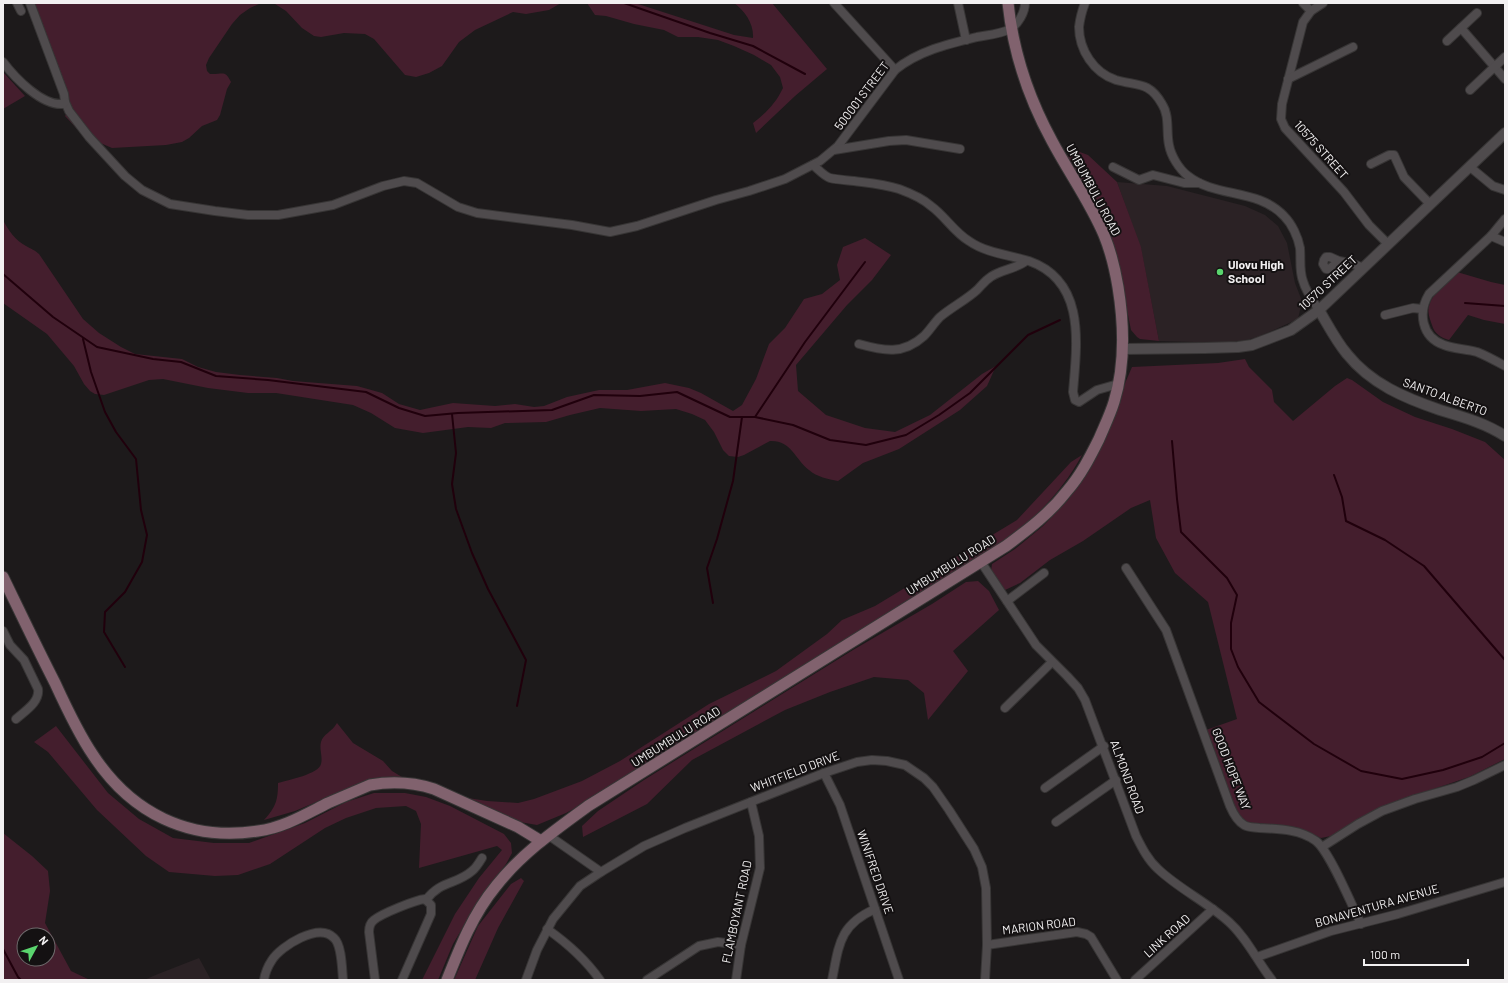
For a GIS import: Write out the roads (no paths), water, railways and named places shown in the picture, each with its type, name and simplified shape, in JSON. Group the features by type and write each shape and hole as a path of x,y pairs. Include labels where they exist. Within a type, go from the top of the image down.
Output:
{"main road":[{"name":"UMBUMBULU ROAD","path":"447,980 464,938 492,891 513,867 545,838 588,806 1006,546 1041,519 1067,492 1085,467 1110,412 1118,384 1122,349 1121,304 1116,271 1112,256 1096,217 1052,141 1034,102 1018,60 1008,3"},
{"path":"3,577 61,696 92,755 113,783 130,799 162,819 182,827 212,833 241,833 259,831 276,828 370,785 386,782 404,782 434,789 545,838"}],"street":[{"name":"500001 STREET","path":"30,3 64,94 65,102 74,117 113,164 135,186 170,204 215,212 266,216 289,214 341,202 383,186 404,181 417,183 458,207 476,213 572,225 610,232 637,226 716,200 750,191 785,179 813,165 834,150 847,136 895,70 906,61 930,50 1012,29"},
{"path":"834,3 895,70"},
{"path":"958,3 966,40"},
{"path":"1012,29 1022,16 1025,3"},
{"name":"SANTO ALBERTO","path":"1084,3 1080,18 1080,36 1082,46 1090,61 1100,71 1110,77 1142,85 1154,92 1166,112 1169,146 1174,159 1182,170 1188,176 1200,183 1255,198 1271,205 1290,223 1298,244 1302,281 1347,355 1374,380 1397,394 1411,400 1475,420 1505,436"},
{"path":"1303,3 1311,12 1324,3"},
{"name":"10575 STREET","path":"1311,12 1301,28 1281,109 1281,119 1285,128 1344,192 1369,225 1388,244"},
{"path":"1447,41 1478,12"},
{"path":"1461,28 1505,79"},
{"path":"1288,80 1353,47"},
{"path":"1470,90 1505,57"},
{"path":"3,62 12,75 26,87 57,104 63,104 65,102"},
{"name":"10570 STREET","path":"1122,349 1238,347 1252,345 1291,330 1320,310 1505,133"},
{"path":"834,150 889,141 906,140 960,149"},
{"path":"1371,164 1390,156 1394,156 1404,177 1430,204"},
{"path":"813,165 829,178 878,184 899,189 916,196 931,206 968,241 993,252 1026,261 1047,270 1067,292 1075,317 1076,335 1073,392 1075,400 1079,402 1097,390 1118,384"},
{"path":"1113,166 1139,180 1153,175 1184,183 1200,183"},
{"path":"1470,167 1493,186 1505,190"},
{"path":"1505,219 1491,236 1429,294 1422,309 1422,322 1428,333 1436,341 1443,345 1478,352 1505,366"},
{"path":"1491,236 1505,242"},
{"path":"859,344 877,349 890,350 899,350 909,346 922,337 939,319 978,289 992,276 1004,270 1020,266 1026,261"},
{"path":"1340,261 1354,264 1363,268"},
{"path":"1385,314 1412,308 1422,309"},
{"name":"ALMOND ROAD","path":"981,562 1033,641 1078,688 1086,700 1136,836 1150,861 1167,877 1213,909 1235,928 1272,980"},
{"name":"GOOD HOPE WAY","path":"1126,568 1166,630 1230,806 1236,817 1246,826 1284,830 1302,834 1316,841 1322,847 1336,871 1362,924"},
{"path":"1007,601 1044,573"},
{"path":"3,631 10,645 24,660 38,689 38,697 32,705 16,718"},
{"path":"1005,708 1052,662"},
{"path":"1045,788 1104,746"},
{"name":"WHITFIELD DRIVE","path":"526,980 546,929 560,908 580,886 618,861 660,839 750,802 824,773 857,762 872,760 887,761 905,765 929,782 974,849 982,867 986,888 987,945 985,980"},
{"path":"1322,847 1358,824 1382,811 1421,797 1457,787 1505,765"},
{"name":"WINIFRED DRIVE","path":"824,773 840,805 899,980"},
{"path":"1056,822 1116,780"},
{"name":"FLAMBOYANT ROAD","path":"736,980 741,945 760,868 759,836 750,802"},
{"path":"545,838 601,872"},
{"path":"375,980 369,932 372,922 379,916 388,912 421,900 426,900 435,889 464,877 472,872 482,858"},
{"name":"BONAVENTURA AVENUE","path":"1257,957 1331,932 1505,882"},
{"path":"402,980 431,914 431,905 426,900"},
{"path":"832,980 838,947 844,934 849,926 855,921 875,909"},
{"name":"LINK ROAD","path":"1135,980 1213,909"},
{"path":"546,929 560,938 575,952 600,980"},
{"name":"MARION ROAD","path":"987,945 1077,932 1086,934 1095,942 1117,980"},
{"path":"264,980 272,960 283,948 312,933 321,933 332,936 336,941 341,957 343,980"},
{"path":"647,980 699,946 718,942 741,945"}],"waterway":[{"path":"624,3 710,33 753,46 805,74"},
{"path":"755,417 805,342 865,262"},
{"path":"3,274 53,317 97,347 153,359 181,362 216,376 268,380 366,392 399,408 425,416 458,413 552,410 594,395 640,396 677,392 730,417 755,417 793,425 830,440 866,445 906,435 939,415 970,393 1028,335 1060,320"},
{"path":"1465,303 1505,306"},
{"path":"83,339 91,372 105,412 116,432 136,459 141,510 147,535 142,562 125,592 105,612 104,632 125,667"},
{"path":"452,414 456,453 452,484 456,509 472,553 488,589 526,660 517,706"},
{"path":"713,603 707,568 717,539 733,481 742,417"},
{"path":"1172,441 1181,532 1227,578 1237,595 1231,623 1231,649 1238,667 1259,702 1314,744 1361,771 1402,779 1443,770 1482,757 1505,743"},
{"path":"1334,475 1342,497 1346,521 1385,540 1424,566 1505,660"},
{"path":"3,949 21,980"}],"place":[{"name":"Ulovu High School","path":"1220,272"}]}
